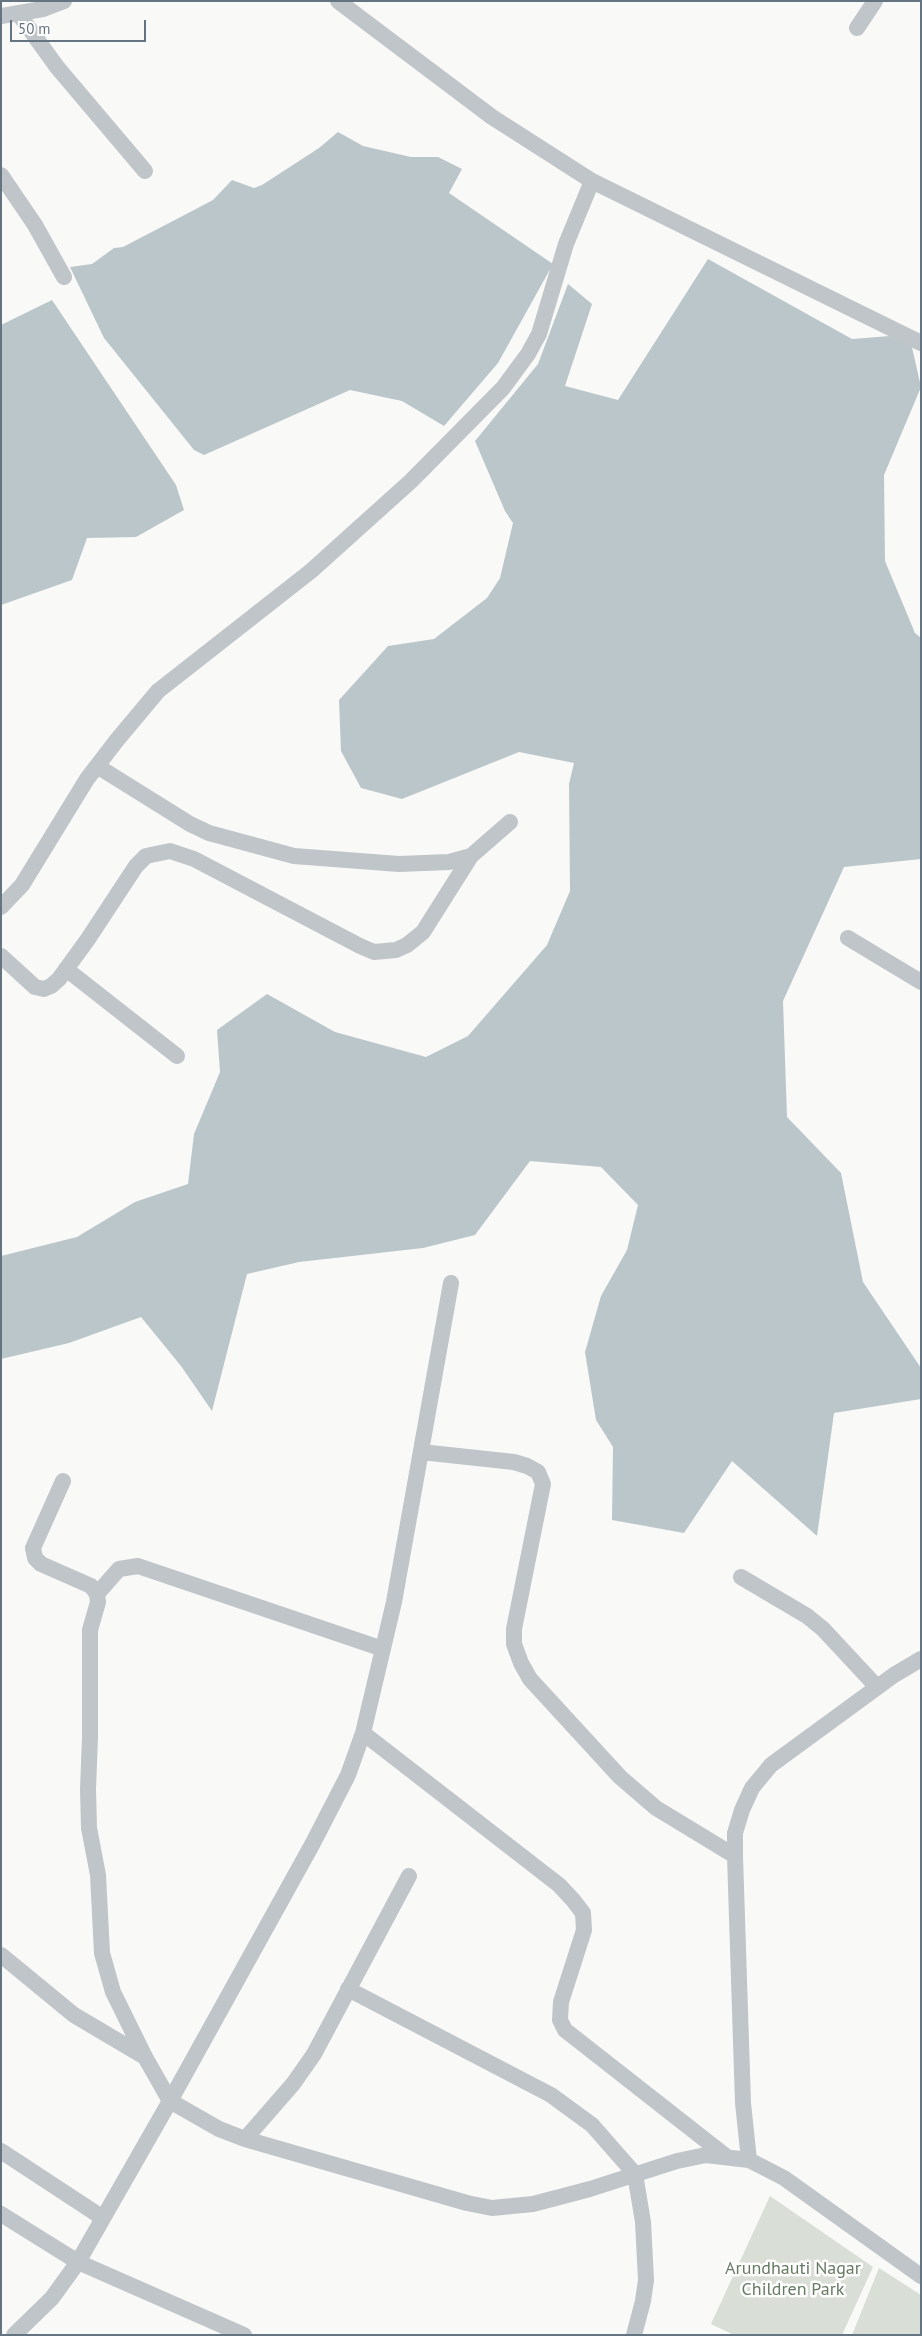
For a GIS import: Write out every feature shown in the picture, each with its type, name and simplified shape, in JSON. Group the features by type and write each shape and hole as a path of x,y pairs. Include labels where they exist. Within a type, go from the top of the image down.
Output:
{"street":[{"path":"1,16 39,5 64,1"},
{"path":"338,1 492,117 592,181 921,344"},
{"path":"857,28 875,1"},
{"path":"18,12 56,67 145,171"},
{"path":"1,175 35,225 64,277"},
{"path":"1,907 22,885 97,766 158,691 311,571 410,481 502,388 528,354 539,334 566,244 592,181"},
{"path":"97,766 190,824 209,833 294,856 399,864 449,862 471,856"},
{"path":"1,956 35,987 44,988 51,986 66,969 136,866 146,856 170,851 194,859 374,952 396,950 416,938 428,924 471,856 510,822"},
{"path":"848,938 921,982"},
{"path":"66,969 177,1056"},
{"path":"14,2335 52,2298 78,2262 170,2101 348,1775 363,1733 394,1602 452,1283"},
{"path":"421,1452 514,1462 538,1472 543,1484 514,1630 514,1644 521,1663 530,1679 620,1777 656,1808 735,1856"},
{"path":"63,1481 33,1548 35,1558 41,1564 90,1586 97,1594 98,1602 90,1630 88,1789 89,1828 98,1874 102,1952 113,1992 170,2101 220,2129 245,2139 492,2208 533,2204 590,2189 677,2161 706,2155 749,2160 784,2178 921,2276"},
{"path":"97,1594 119,1569 138,1566 383,1649"},
{"path":"740,1577 807,1616 823,1629 877,1687"},
{"path":"749,2160 743,2103 735,1856 735,1833 742,1810 752,1788 771,1766 877,1687 921,1659"},
{"path":"363,1733 559,1885 573,1900 583,1913 584,1930 561,2002 560,2020 565,2030 727,2157"},
{"path":"245,2139 305,2067 409,1876"},
{"path":"1,1955 74,2015 145,2056"},
{"path":"348,1989 551,2095 592,2125 635,2174 643,2222 646,2260 643,2301 634,2335"},
{"path":"1,2151 103,2218"},
{"path":"1,2214 78,2262 244,2335"}],"green space":[{"name":"Arundhauti Nagar Children Park","path":"770,2196 873,2267 842,2335 734,2335 711,2324"},
{"path":"879,2268 921,2295 921,2335 852,2335"}],"shaded area":[{"path":"338,132 363,146 411,157 438,157 462,169 449,193 553,264 498,363 444,426 402,401 350,390 204,455 194,450 104,338 70,267 92,264 114,248 123,247 213,200 232,180 254,188 262,185 319,148"},
{"path":"708,259 852,339 890,336 911,343 921,387 884,475 885,561 915,633 921,638 921,859 844,867 783,1001 787,1117 841,1173 863,1282 921,1368 921,1399 834,1413 817,1536 732,1461 684,1533 612,1520 613,1447 596,1420 585,1352 601,1296 627,1250 638,1205 601,1167 530,1161 475,1235 423,1248 299,1262 247,1274 212,1411 181,1366 141,1317 69,1343 1,1359 1,1256 77,1237 135,1202 188,1184 194,1134 220,1072 217,1030 267,994 335,1032 426,1057 468,1036 547,945 570,891 569,784 574,763 519,752 402,799 361,788 341,751 339,700 388,646 434,639 487,598 500,578 513,523 505,511 475,441 538,364 568,284 592,304 565,386 618,400"},
{"path":"52,300 176,485 184,510 136,537 87,538 72,580 1,605 1,325"}]}
